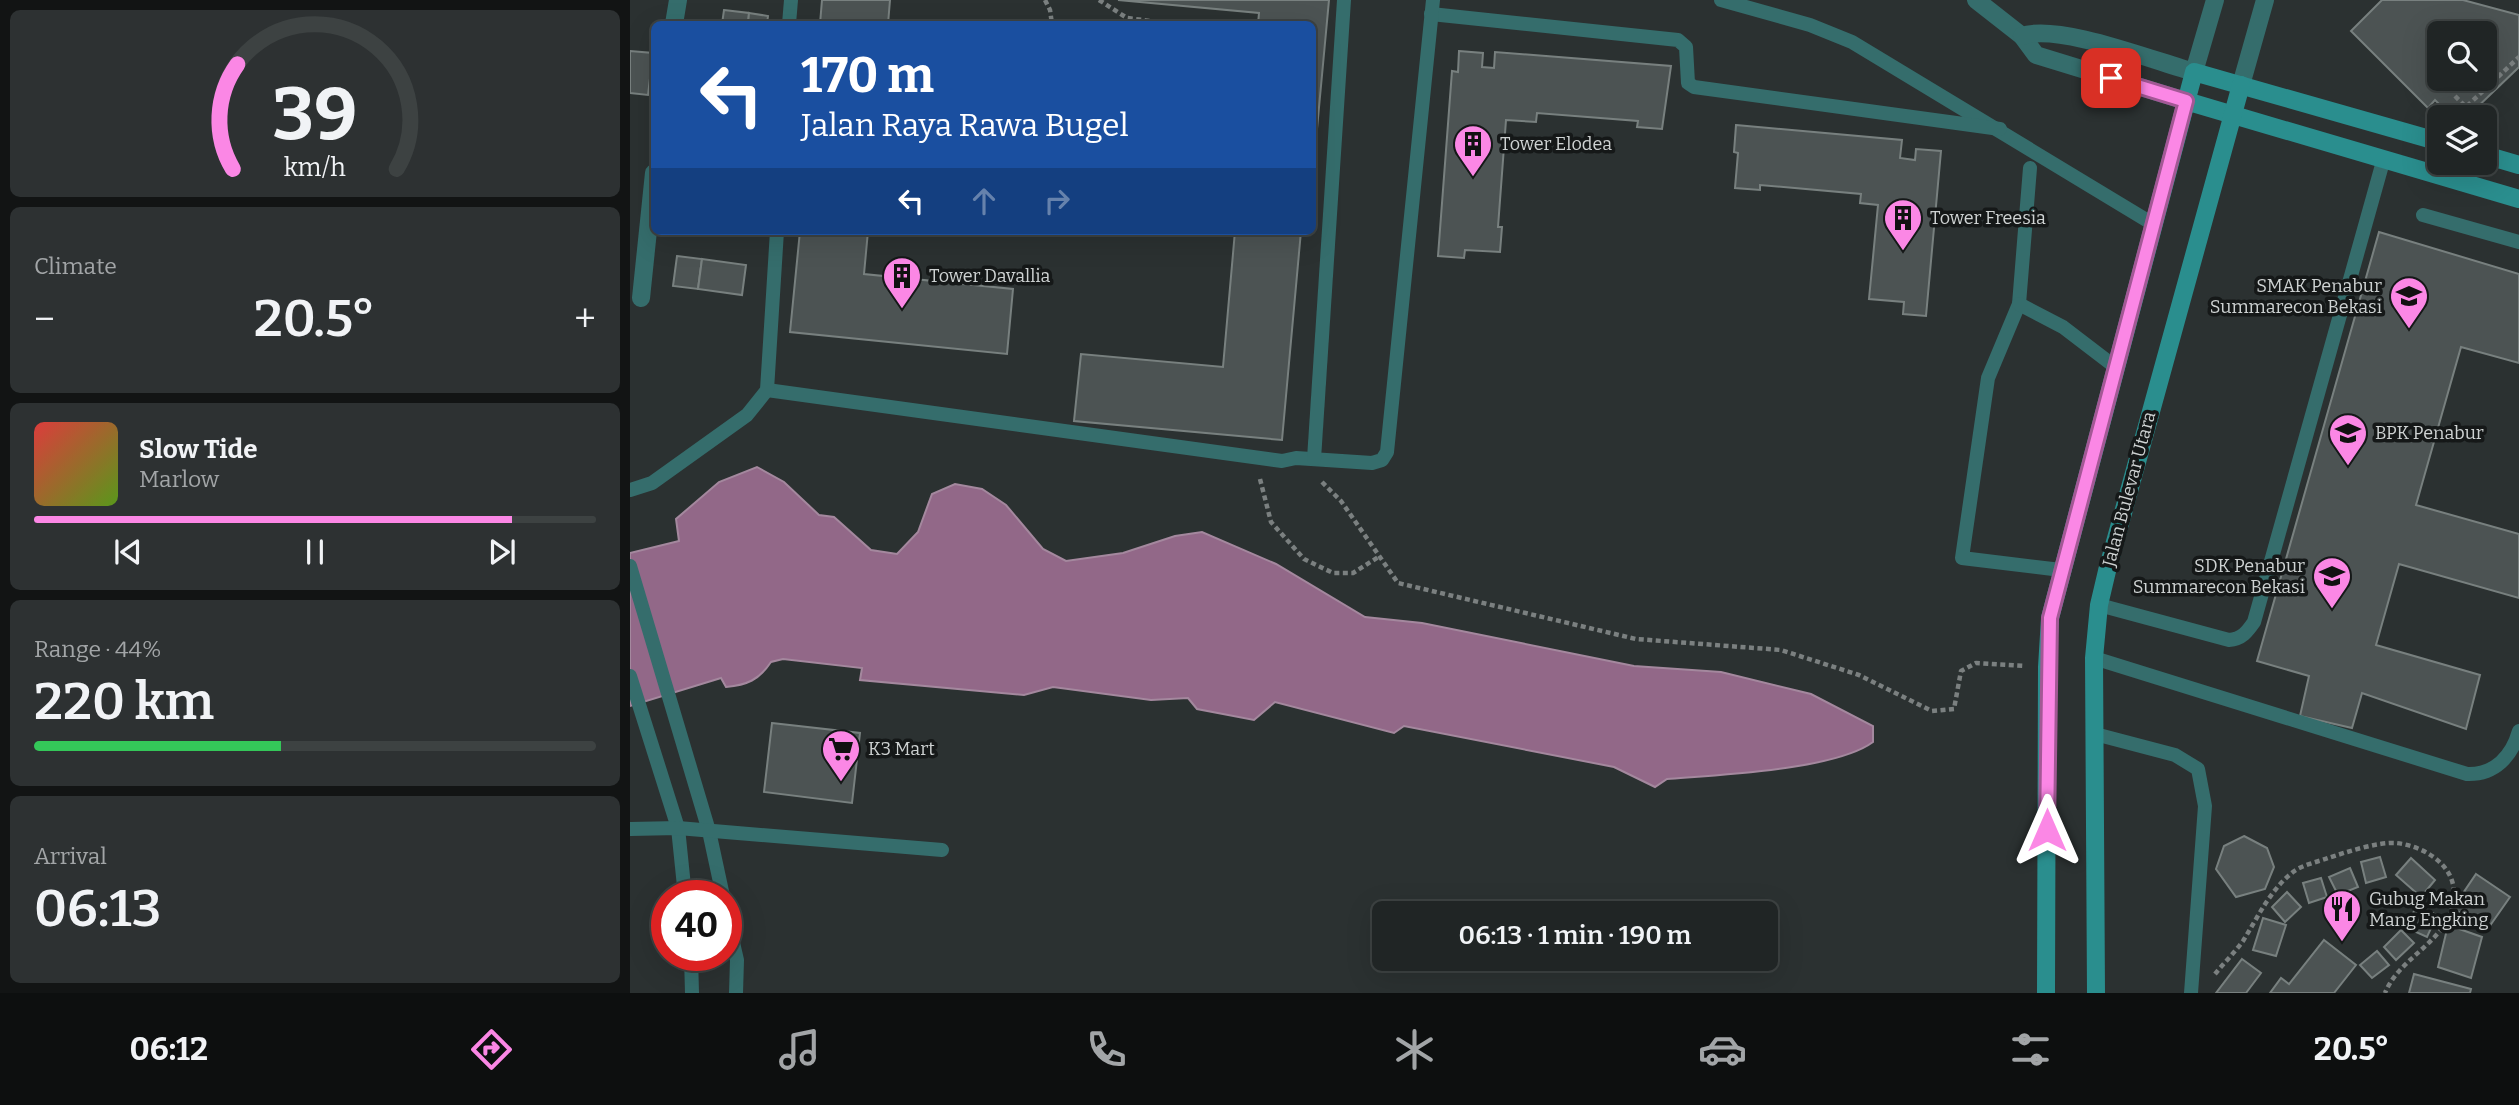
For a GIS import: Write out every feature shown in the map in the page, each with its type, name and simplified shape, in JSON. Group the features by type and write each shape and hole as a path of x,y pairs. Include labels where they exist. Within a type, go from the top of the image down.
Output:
{"street":[{"path":"674,21 678,0"},
{"path":"1976,0 2022,36 2036,55 2519,199"},
{"path":"2046,993 2047,667 2050,618 2114,366 2215,0"},
{"name":"Jalan Bulevar Utara","path":"2096,993 2094,658 2099,604 2140,444 2265,0"},
{"path":"2022,36 2042,32 2068,36 2427,138"},
{"path":"2497,159 2519,165"},
{"path":"641,298 651,202"}],"lane":[{"path":"789,21 791,0"},
{"path":"1314,459 1344,0"},
{"path":"1721,0 1830,31 2000,129 2067,175 2153,224"},
{"path":"767,390 1255,458 1282,461 1296,457 1372,463 1381,460 1387,452 1432,7 1678,40 1686,47 1688,83 1695,87 2000,129"},
{"path":"2099,604 2229,640 2238,639 2254,622 2384,158"},
{"path":"2030,168 2019,304 1988,378 1962,558 2061,570"},
{"path":"2423,215 2519,242"},
{"path":"630,490 652,483 747,415 767,390 777,235"},
{"path":"2019,304 2063,327 2114,366"},
{"path":"630,566 709,831 720,880"},
{"path":"2094,658 2467,774 2477,774 2506,758 2514,750 2519,731"},
{"path":"630,676 678,828 683,880"},
{"path":"2095,734 2175,755 2197,769 2205,806 2191,990"},
{"path":"630,829 678,828 942,850"},
{"path":"691,971 692,993"},
{"path":"736,993 737,971"}],"path":[{"path":"1045,0 1051,21"},
{"path":"1099,0 1127,21"},
{"path":"2455,96 2466,107 2519,57"},
{"path":"1296,457 1341,501 1398,583 1636,639 1781,650 1859,675 1932,710 1954,709 1961,671 1976,663 2047,667"},
{"path":"1255,458 1271,522 1304,559 1333,573 1353,572 1380,556"},
{"path":"2191,990 2208,982 2241,944 2276,887 2295,869 2345,853 2394,843 2427,851 2446,868 2454,895 2444,929 2405,963 2390,980 2385,993"}],"shaded area":[{"path":"757,467 784,482 819,515 834,517 871,550 897,554 918,532 932,494 955,484 982,489 1006,505 1043,549 1066,561 1123,553 1175,536 1202,532 1276,564 1365,617 1422,623 1634,666 1721,672 1811,694 1873,726 1873,742 1832,759 1804,765 1667,779 1655,787 1614,767 1404,726 1394,733 1275,702 1254,720 1197,709 1188,698 1151,700 1053,687 1024,695 860,680 862,668 783,659 771,662 757,677 740,685 726,687 721,678 630,706 630,553 679,541 676,519 719,482"}],"building":[{"path":"822,0 890,0 888,21 820,21"},
{"path":"1118,0 1329,0 1316,140 1316,21 1258,21 1259,13"},
{"path":"2382,0 2463,0 2519,15 2519,67 2497,88 2497,21 2427,21 2427,91 2494,91 2479,105 2440,105 2435,100 2427,107 2351,31"},
{"path":"724,10 749,13 748,21 722,21"},
{"path":"749,13 768,16 767,21 748,21"},
{"path":"630,51 651,53 648,95 630,93"},
{"name":"Tower Elodea","path":"1459,51 1483,53 1482,67 1494,68 1495,52 1671,66 1662,129 1637,127 1638,121 1537,113 1536,122 1506,120 1498,227 1502,227 1500,252 1465,250 1464,258 1438,256 1452,71 1458,72"},
{"name":"Tower Freesia","path":"1736,125 1902,140 1900,158 1915,160 1916,149 1941,151 1926,316 1903,314 1904,302 1869,299 1878,205 1860,203 1861,194 1760,185 1760,190 1735,188 1738,153 1734,152"},
{"path":"2379,232 2519,274 2519,363 2461,347 2416,505 2519,534 2519,598 2399,564 2376,645 2480,675 2466,729 2362,693 2352,728 2300,716 2309,676 2257,661"},
{"name":"Tower Davallia","path":"800,235 868,235 864,274 1013,289 1007,354 790,332"},
{"path":"1235,235 1301,235 1282,440 1074,421 1081,354 1223,367"},
{"path":"677,256 702,259 698,289 673,286"},
{"path":"702,259 746,265 742,295 698,289"},
{"path":"772,723 860,733 852,803 764,792"},
{"path":"2244,836 2267,848 2274,867 2265,889 2236,897 2216,869 2224,846"},
{"path":"2380,857 2386,877 2366,883 2361,862"},
{"path":"2411,858 2435,880 2421,897 2396,875"},
{"path":"2350,868 2358,887 2338,895 2329,877"},
{"path":"2476,874 2510,897 2487,930 2453,908"},
{"path":"2321,878 2327,897 2309,903 2303,883"},
{"path":"2287,892 2301,907 2285,922 2272,907"},
{"path":"2416,906 2437,915 2427,937 2407,928"},
{"path":"2263,918 2286,925 2276,956 2253,950"},
{"path":"2448,925 2482,937 2471,978 2438,967"},
{"path":"2401,930 2414,943 2396,960 2384,947"},
{"path":"2324,940 2356,965 2334,993 2270,993 2281,978 2289,984"},
{"path":"2377,951 2389,965 2372,978 2360,965"},
{"path":"2242,959 2261,973 2246,993 2216,993"},
{"path":"2414,974 2471,989 2470,993 2409,993"}],"place":[{"name":"Tower Elodea","path":"1473,178"},
{"name":"Tower Freesia","path":"1903,252"},
{"name":"Tower Davallia","path":"902,310"},
{"name":"SMAK Penabur Summarecon Bekasi","path":"2409,330"},
{"name":"BPK Penabur","path":"2348,467"},
{"name":"SDK Penabur Summarecon Bekasi","path":"2332,610"},
{"name":"K3 Mart","path":"841,783"},
{"name":"Gubug Makan Mang Engking","path":"2342,943"}],"route":[{"path":"2047,830 2047,667 2050,618 2114,366 2186,101 2111,78"}]}
